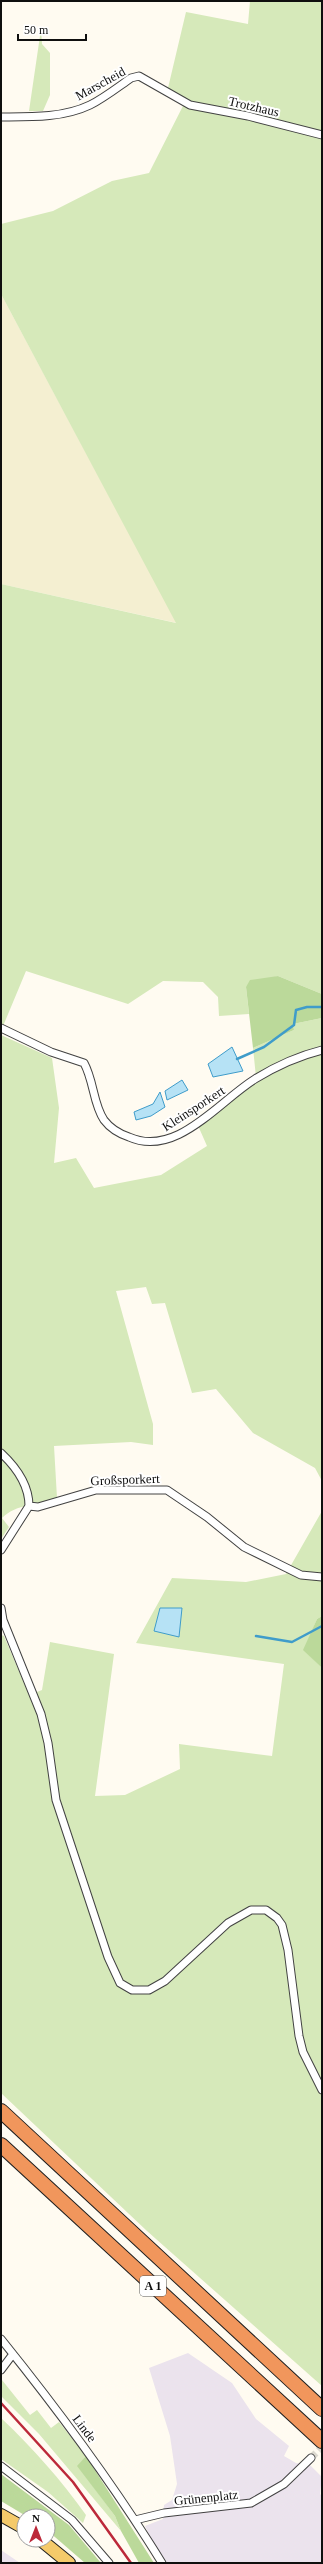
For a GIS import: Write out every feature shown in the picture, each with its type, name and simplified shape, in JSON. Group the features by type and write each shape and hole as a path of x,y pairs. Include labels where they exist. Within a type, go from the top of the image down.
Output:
{"highway":[{"name":"A 1","path":"1,2111 320,2408"},
{"name":"A 1","path":"1,2146 322,2441"}],"main road":[{"path":"1,2515 16,2523"},
{"path":"51,2548 69,2563"}],"street":[{"name":"Marscheid","path":"1,117 47,116 70,112 89,105 131,78 139,76 180,101"},
{"name":"Trotzhaus","path":"180,101 322,136"},
{"name":"Kleinsporkert","path":"1,1028 51,1052 84,1063 92,1077 103,1119 117,1132 138,1141 149,1143 174,1137 219,1108 260,1076 291,1060 322,1050"},
{"path":"1,1453 20,1473 27,1491 29,1506 1,1550"},
{"name":"Großsporkert","path":"29,1506 42,1506 74,1495 96,1490 167,1490 207,1517 244,1547 301,1575 322,1577"},
{"path":"1,1608 3,1620 41,1714 48,1743 56,1800 108,1957 120,1983 132,1990 149,1990 165,1981 228,1923 251,1910 266,1910 277,1918 282,1925 302,2046 322,2090"},
{"name":"Linde","path":"1,2339 78,2438 135,2520 162,2563"},
{"path":"1,2370 13,2354"},
{"name":"Grünenplatz","path":"135,2520 164,2513 250,2504 284,2484 311,2458"},
{"path":"1,2466 72,2520 109,2563"}],"shaded area":[{"path":"1,294 177,623 1,584"},
{"path":"188,2353 232,2383 256,2419 289,2446 284,2456 296,2463 310,2465 322,2477 320,2494 322,2496 322,2563 162,2563 145,2526 163,2519 164,2505 172,2500 177,2484 170,2436 149,2368"},
{"path":"1,2550 20,2563 1,2563"}],"green space":[{"path":"250,1 322,1 322,994 278,976 246,987 249,1014 219,1016 218,997 203,982 163,981 128,1004 26,971 1,1031 1,584 176,623 1,294 1,224 53,211 112,181 149,173 186,100 168,88 186,12 248,24"},
{"path":"41,29 42,44 50,53 50,95 43,111 29,111"},
{"path":"278,976 322,994 322,1018 293,1024 294,1030 253,1048 246,987 250,980"},
{"path":"322,1018 322,1049 276,1070 322,1052 322,1481 315,1468 253,1433 216,1389 192,1393 165,1303 152,1304 146,1287 116,1291 153,1424 153,1445 131,1442 54,1446 57,1498 50,1501 21,1507 8,1513 2,1518 9,1527 1,1539 1,1035 52,1058 59,1108 54,1163 76,1158 94,1188 161,1175 207,1146 196,1121 256,1077 253,1048 294,1030 293,1024"},
{"path":"322,1511 322,1616 317,1619 304,1650 322,1668 322,2386 147,2231 1,2093 1,1635 4,1636 29,1695 42,1690 50,1642 114,1654 95,1796 125,1795 180,1769 179,1744 272,1756 284,1664 136,1643 172,1578 246,1582 286,1574"},
{"path":"322,1616 322,1668 303,1650 317,1619"},
{"path":"2,2380 30,2415 37,2410 51,2428 59,2422 86,2456 78,2466 115,2516 121,2531 39,2434 1,2396"},
{"path":"1,2418 13,2429 67,2489 86,2515 83,2523 48,2492 1,2459"},
{"path":"86,2456 154,2563 139,2563 121,2531 115,2516 77,2466"},
{"path":"1,2474 46,2508 16,2508 16,2510 1,2501"},
{"path":"56,2515 69,2525 101,2563 85,2563 56,2538"}],"water":[{"path":"232,1047 243,1071 213,1077 208,1064"},
{"path":"182,1080 188,1090 167,1100 165,1091"},
{"path":"160,1092 165,1107 151,1116 136,1120 134,1112 153,1104"},
{"path":"160,1608 182,1608 179,1637 154,1631"}],"waterway":[{"path":"237,1059 264,1047 294,1025 296,1010 307,1007 322,1007"},
{"path":"256,1636 292,1642 322,1626"}],"tunnel":[{"path":"311,2458 322,2447"}],"railway":[{"path":"1,2403 73,2482 131,2563"}]}
